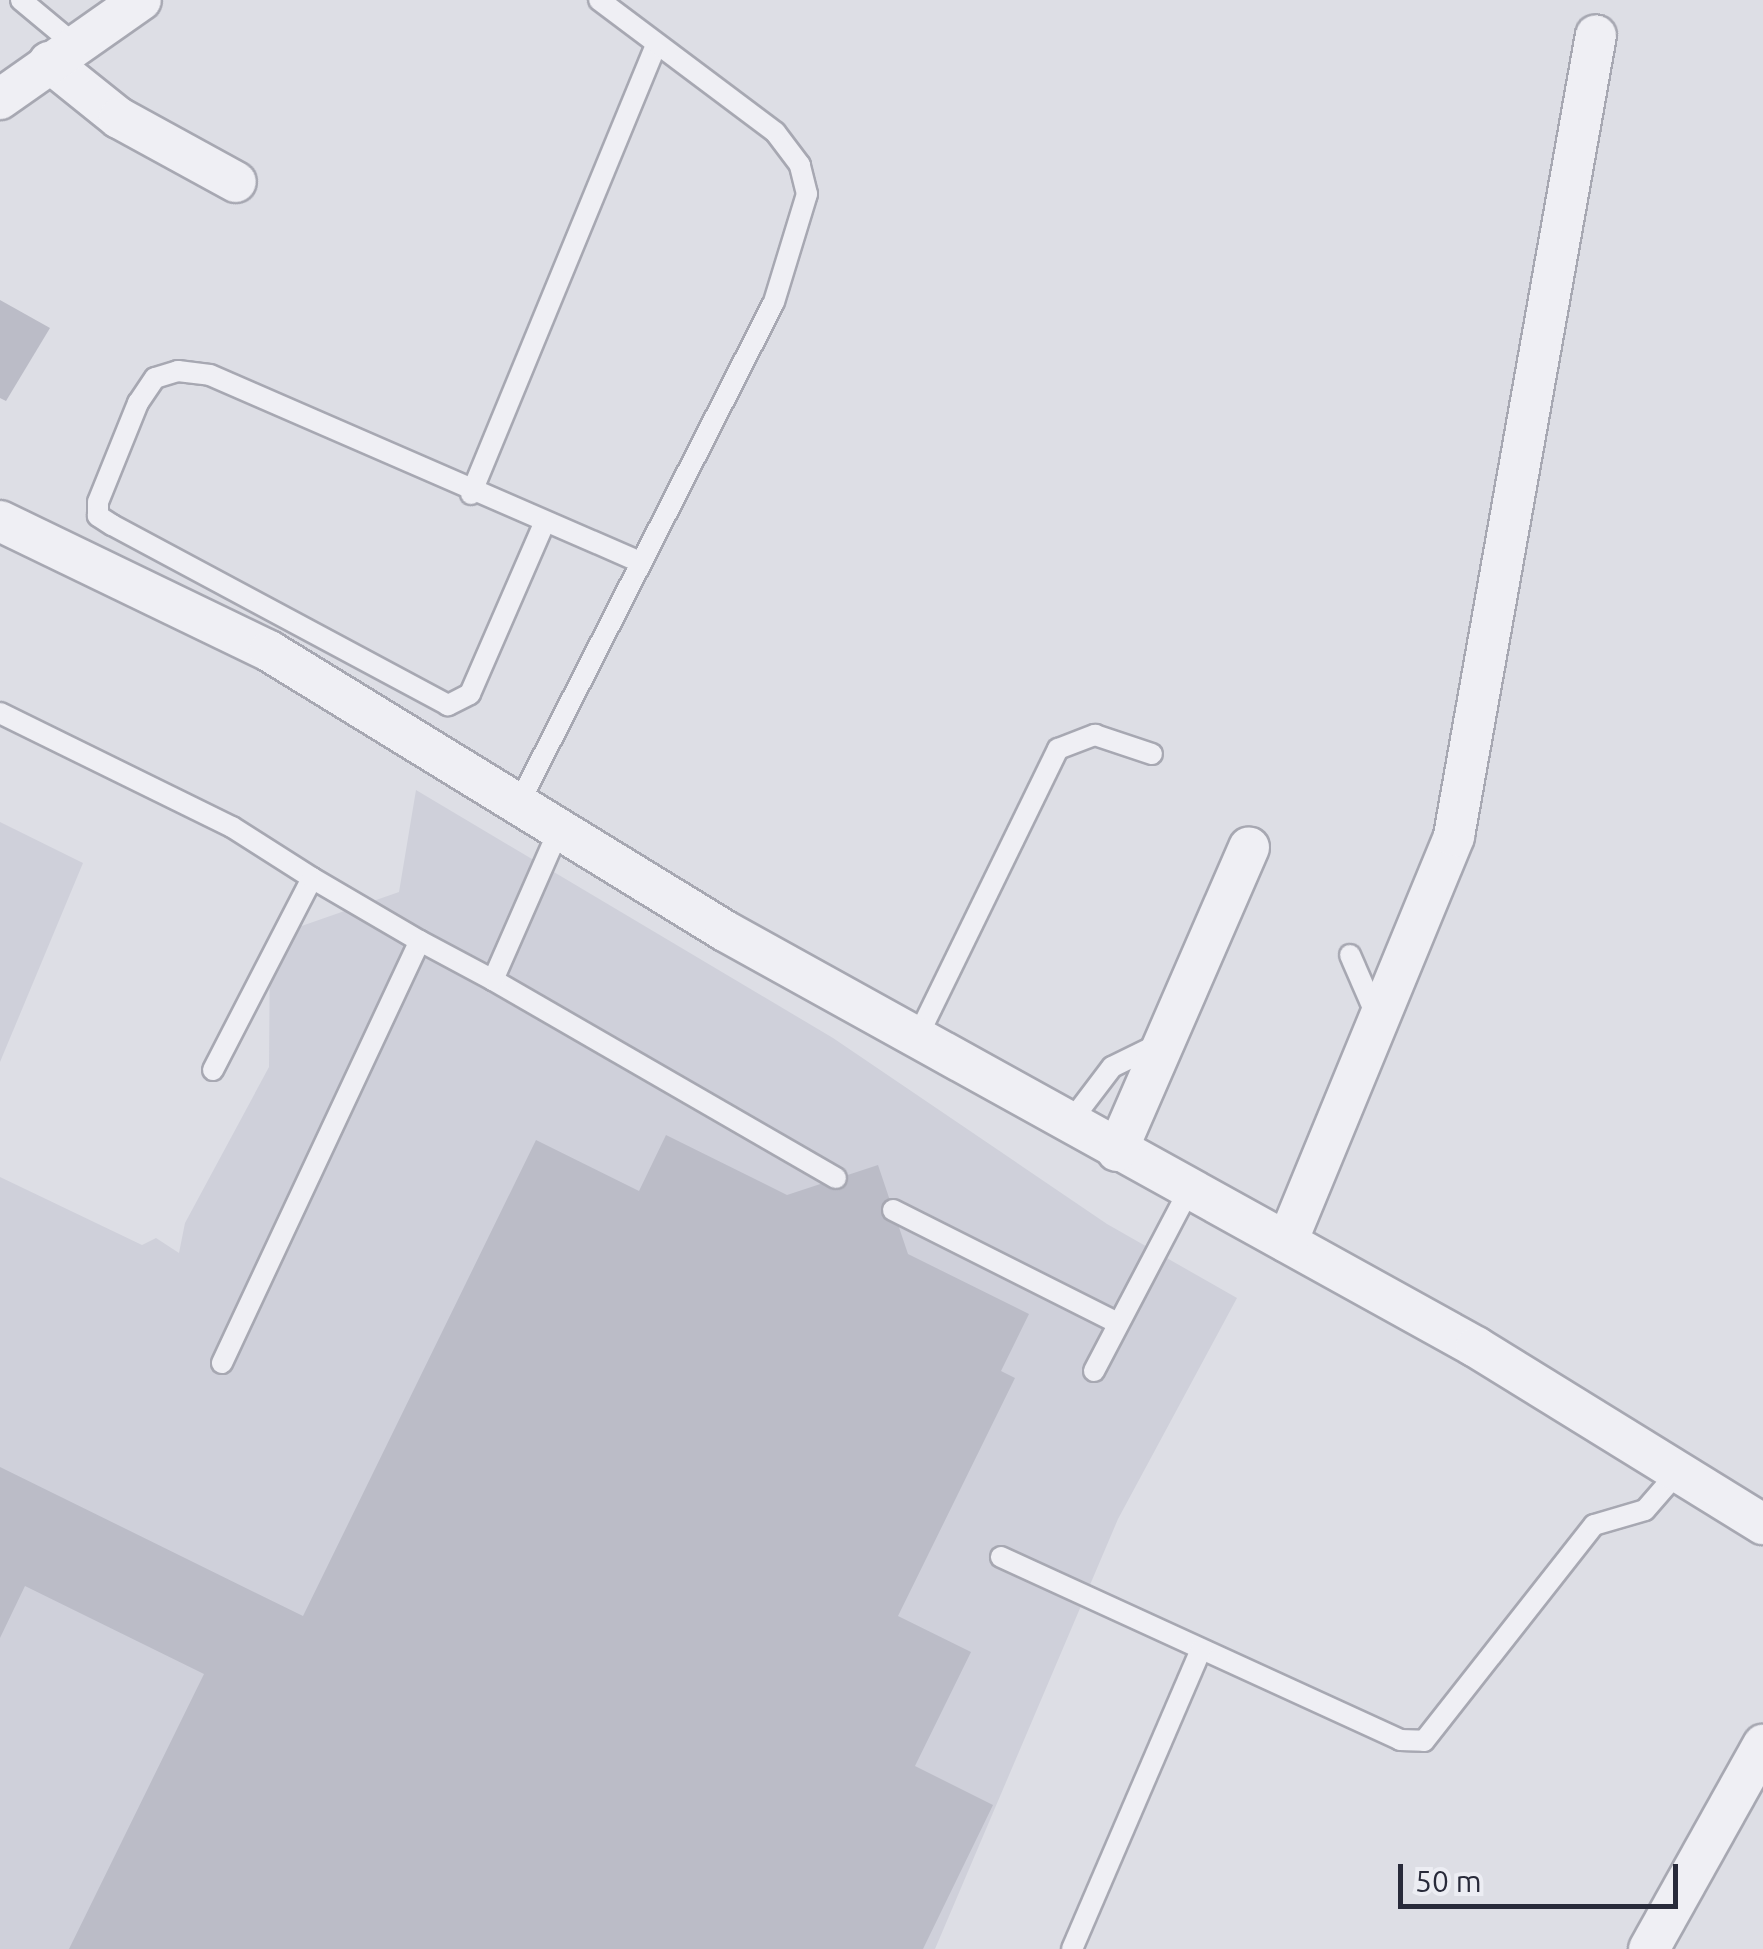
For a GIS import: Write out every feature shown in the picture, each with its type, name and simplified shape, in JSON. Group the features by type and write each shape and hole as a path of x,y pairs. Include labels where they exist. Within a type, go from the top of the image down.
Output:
{"street":[{"path":"0,99 142,0"},
{"path":"1287,1242 1380,1024 1454,836 1596,35"},
{"path":"62,53 119,118 236,182"},
{"path":"0,521 269,652 518,806 916,1040 1287,1242 1763,1524"},
{"path":"1118,1151 1249,847"},
{"path":"1649,1949 1763,1745"}],"lane":[{"path":"21,0 62,53"},
{"path":"518,806 638,561 774,302 807,194 800,165 775,132 599,0"},
{"path":"471,494 656,45"},
{"path":"543,526 470,694 448,706 98,516 138,403 155,378 178,371 210,375 543,526 638,561"},
{"path":"0,713 232,827 420,941 836,1178"},
{"path":"916,1040 1058,749 1095,735 1152,754"},
{"path":"492,980 560,830"},
{"path":"213,1070 312,878"},
{"path":"222,1363 420,941"},
{"path":"1350,954 1380,1024"},
{"path":"1068,1125 1112,1068 1166,1041"},
{"path":"1094,1371 1190,1188"},
{"path":"893,1210 1118,1324"},
{"path":"1000,1557 1400,1740 1424,1741 1594,1525 1645,1510 1678,1472"},
{"path":"1072,1949 1201,1650"}],"shaded area":[{"path":"416,790 833,1038 1107,1224 1237,1298 1118,1519 935,1949 0,1949 0,1177 142,1245 156,1238 179,1253 185,1223 269,1067 270,937 399,892"},
{"path":"0,822 83,863 0,1062"}],"building":[{"path":"0,300 50,328 6,401 0,398"},
{"path":"666,1135 787,1195 878,1165 908,1254 1029,1314 1001,1371 1015,1378 898,1616 971,1652 915,1766 993,1805 923,1949 69,1949 204,1674 25,1586 0,1638 0,1467 303,1616 536,1140 639,1191"}]}
